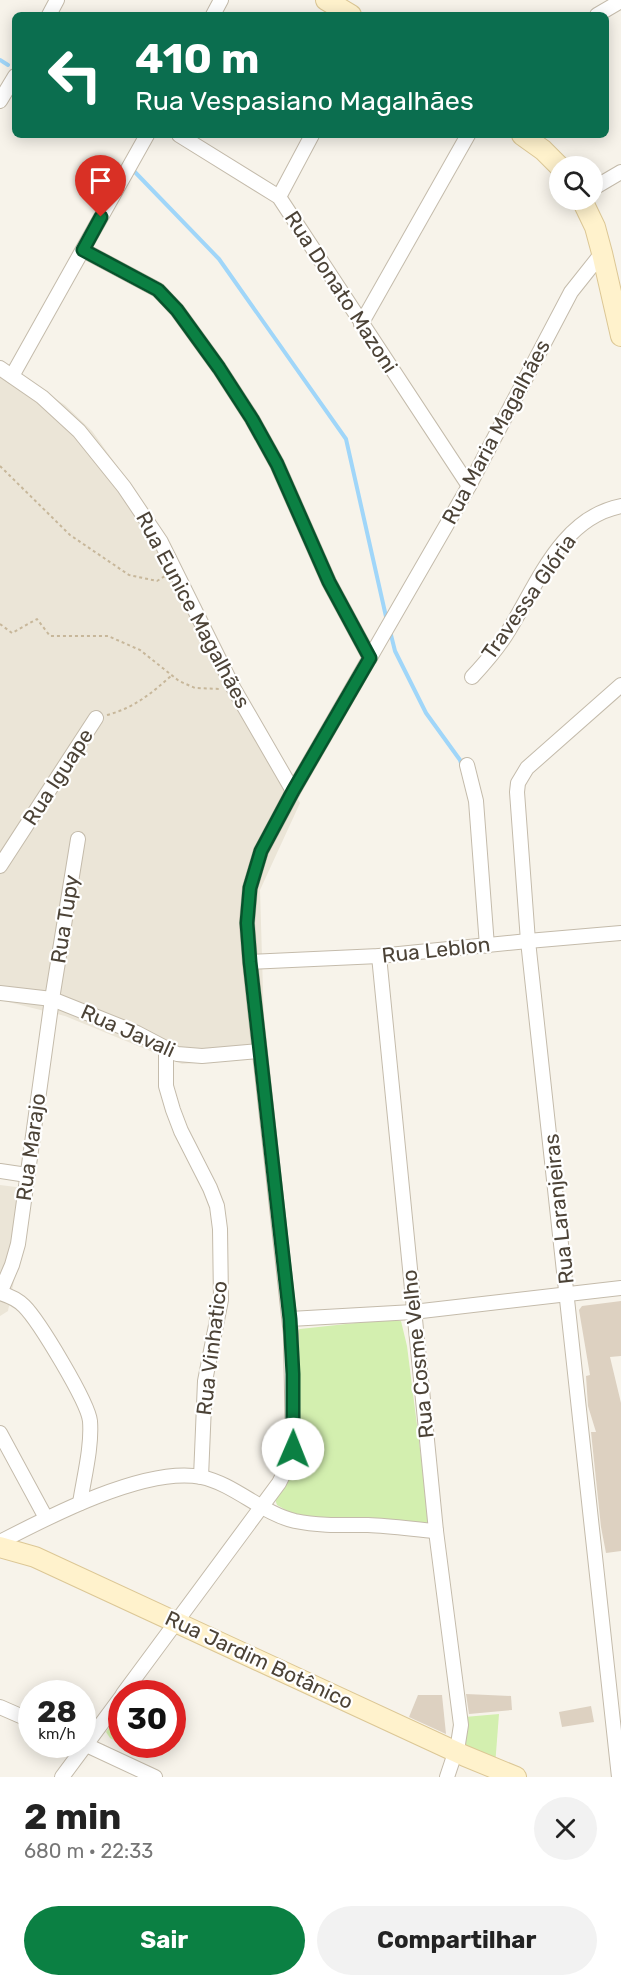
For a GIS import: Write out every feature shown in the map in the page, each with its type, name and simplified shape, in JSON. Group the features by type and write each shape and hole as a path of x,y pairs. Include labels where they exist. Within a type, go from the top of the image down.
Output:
{"main road":[{"path":"326,0 346,12"},
{"path":"526,138 549,156"},
{"path":"587,210 595,228 621,332"},
{"name":"Rua Jardim Botânico","path":"0,1544 35,1557 516,1777"}],"street":[{"path":"602,12 621,1"},
{"path":"0,101 12,81"},
{"path":"6,372 83,250 145,138"},
{"name":"Rua Donato Mazoni","path":"184,138 279,197 469,486"},
{"path":"279,197 310,138"},
{"path":"361,324 466,138"},
{"path":"603,183 621,172"},
{"path":"83,250 158,290 177,310 219,368 252,419 277,464 329,582 370,658"},
{"name":"Rua Maria Magalhães","path":"133,1680 262,1506 285,1472 293,1449 290,1319 258,1051 247,923 250,888 261,851 293,791 469,486 571,292 602,253"},
{"name":"Rua Eunice Magalhães","path":"6,372 42,397 79,431 124,487 161,542 234,689 293,791"},
{"name":"Travessa Glória","path":"472,677 497,648 562,543 595,514 621,506"},
{"name":"Rua Laranjeiras","path":"620,1777 528,941 517,792 518,783 526,768 621,685"},
{"name":"Rua Iguape","path":"0,866 96,718"},
{"path":"467,765 476,801 479,946"},
{"name":"Rua Tupy","path":"52,999 78,839"},
{"name":"Rua Leblon","path":"250,962 379,956 621,933"},
{"name":"Rua Cosme Velho","path":"379,956 436,1531 460,1725 460,1734 447,1777"},
{"name":"Rua Javali","path":"0,993 52,999 137,1033 177,1054 190,1057 258,1051"},
{"name":"Rua Marajo","path":"0,1293 18,1244 52,999"},
{"name":"Rua Vinhatico","path":"166,1049 166,1086 173,1110 210,1188 217,1206 220,1228 221,1300 206,1381 201,1477"},
{"path":"0,1171 27,1175"},
{"path":"290,1319 413,1312 621,1288"},
{"path":"0,1293 14,1298 33,1317 66,1369 88,1411 90,1435 80,1503"},
{"path":"0,1433 46,1518"},
{"path":"0,1544 46,1518 80,1503 140,1482 183,1476 201,1477 285,1518 306,1523 436,1531"},
{"path":"0,1707 18,1715"},
{"name":"Rua Maria Magalhães","path":"96,1729 108,1713"},
{"path":"96,1750 155,1777"},
{"name":"Rua Maria Magalhães","path":"62,1777 75,1758"}],"path":[{"path":"0,466 70,535 129,575 157,581 175,570"},
{"path":"0,624 12,633 37,619 50,636 108,636 140,650 179,681 195,688 234,689"},
{"path":"96,718 137,704 172,675"}],"shaded area":[{"path":"0,365 65,405 92,431 145,505 300,803 260,890 265,1058 182,1064 65,1016 0,1000"},
{"path":"0,1185 32,1189 8,1311 0,1316"}],"green space":[{"path":"392,1319 401,1321 407,1346 428,1512 427,1525 315,1518 291,1513 277,1505 274,1496 289,1455 295,1332 300,1329"},
{"path":"499,1714 495,1766 454,1739 453,1718"}],"building":[{"path":"621,1301 621,1356 610,1357 621,1403 621,1551 606,1553 591,1432 596,1432 588,1406 586,1376 590,1375 579,1310 582,1306"},
{"path":"466,1694 511,1696 512,1710 469,1714"},
{"path":"418,1695 442,1695 446,1734 409,1717"},
{"path":"591,1706 594,1722 562,1727 559,1712"}],"waterway":[{"path":"0,60 8,65"},
{"path":"132,169 219,259 346,439 387,621"},
{"path":"390,631 395,651 426,713 462,766"}],"route":[{"path":"101,217 83,250 158,290 177,310 219,368 252,419 277,464 329,582 370,658 261,851 250,888 247,923 258,1051 291,1335 293,1449"}]}
